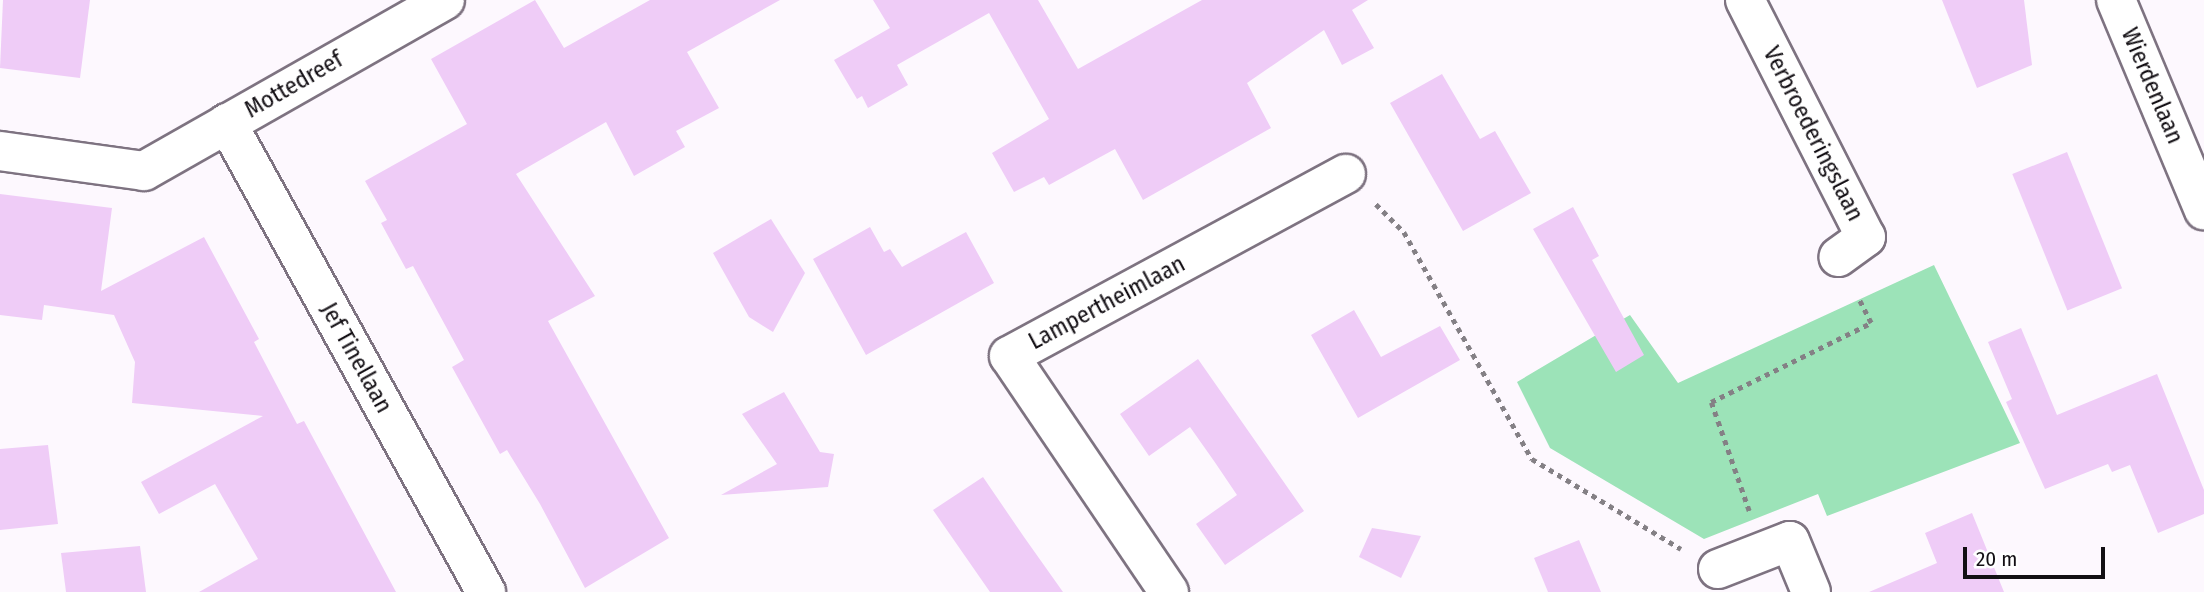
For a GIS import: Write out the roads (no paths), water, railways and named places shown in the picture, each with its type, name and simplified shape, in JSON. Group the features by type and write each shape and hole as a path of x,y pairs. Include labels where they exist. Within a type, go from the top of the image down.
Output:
{"street":[{"name":"Mottedreef","path":"0,151 144,171 444,0"},
{"name":"Verbroederingslaan","path":"1745,0 1866,237 1838,257"},
{"name":"Wierdenlaan","path":"2116,0 2204,210"},
{"name":"Jef Tinellaan","path":"228,123 485,592"},
{"name":"Lampertheimlaan","path":"1169,592 1009,356 1346,174"},
{"path":"1718,569 1790,541 1811,592"}]}
